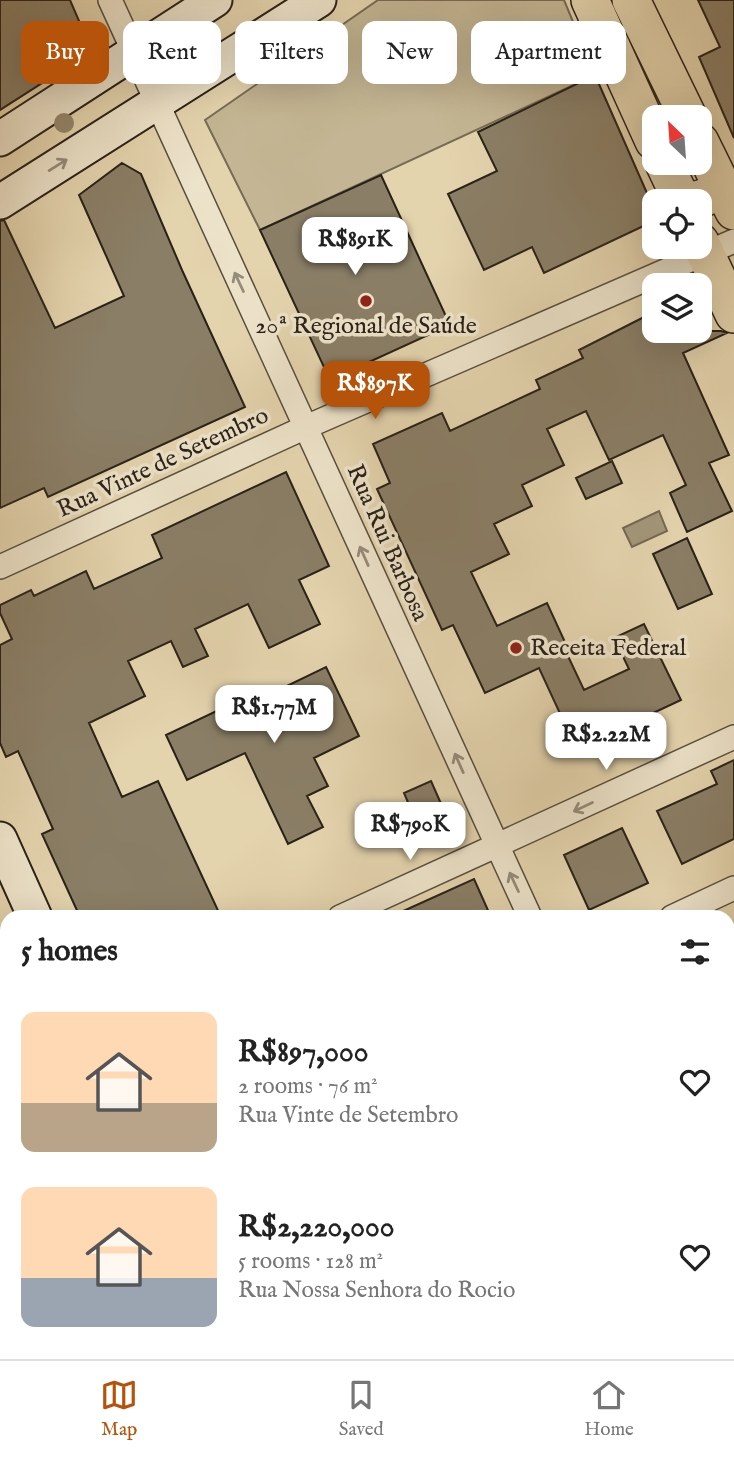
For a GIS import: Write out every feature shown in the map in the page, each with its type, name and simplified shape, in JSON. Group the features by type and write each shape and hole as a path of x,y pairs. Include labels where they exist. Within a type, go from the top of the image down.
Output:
{"main road":[{"path":"590,0 642,115"},
{"path":"631,0 682,105"},
{"path":"712,166 727,197"},
{"path":"713,246 734,314"}],"street":[{"name":"Rua Rui Barbosa","path":"110,0 123,29"},
{"path":"184,21 215,0"},
{"path":"0,202 319,0"},
{"path":"0,139 123,61"},
{"name":"Rua Rui Barbosa","path":"148,84 527,910"},
{"name":"Rua Vinte de Setembro","path":"0,566 713,246"},
{"path":"357,910 734,737"},
{"path":"0,839 32,910"},
{"path":"688,910 734,888"}],"shaded area":[{"path":"378,0 564,0 573,21 471,21 471,84 576,84 260,230 205,120 257,84 348,84 348,21"},
{"path":"659,511 667,531 632,547 623,528"}],"building":[{"path":"0,0 70,0 79,21 21,21 21,84 41,84 0,110"},
{"path":"698,0 734,0 734,138 699,57 720,47"},
{"path":"577,84 599,84 645,189 642,189 642,227 544,273 532,247 484,270 448,194 497,171 478,132"},
{"path":"122,163 141,174 245,407 48,497 44,488 0,508 0,221 4,220 55,328 124,296 79,195"},
{"name":"20ª Regional de Saúde","path":"381,175 450,325 330,380 260,230"},
{"path":"642,318 642,343 705,343 683,353 729,455 709,463 732,511 687,532 670,493 686,485 663,435 609,460 586,411 547,429 564,465 522,485 532,506 494,524 509,554 471,572 497,626 547,603 584,690 629,669 614,638 644,624 681,700 575,746 539,668 485,693 453,625 442,630 377,489 390,483 373,444 442,413 450,431 540,389 536,380 583,358 579,350"},
{"path":"712,331 727,333 712,340"},
{"path":"612,461 622,483 586,499 576,478"},
{"path":"286,472 329,566 299,580 320,624 269,648 248,604 195,629 208,656 183,667 171,641 128,661 145,696 89,723 122,797 158,781 218,910 77,910 42,834 53,829 18,751 6,757 0,743 0,645 12,639 0,613 0,605 31,590 34,596 86,571 94,589 162,558 152,535"},
{"path":"687,538 712,594 678,609 653,554"},
{"path":"326,667 359,736 314,758 328,786 307,796 323,827 288,844 245,753 187,780 166,735 259,691 260,699"},
{"path":"734,760 734,839 682,864 657,811 717,784 711,771"},
{"path":"431,781 446,815 418,826 404,793"},
{"path":"622,828 648,883 589,910 564,855"},
{"path":"474,879 488,910 405,910"}],"place":[{"name":"20ª Regional de Saúde","path":"366,301"},
{"name":"Receita Federal","path":"516,648"}]}
